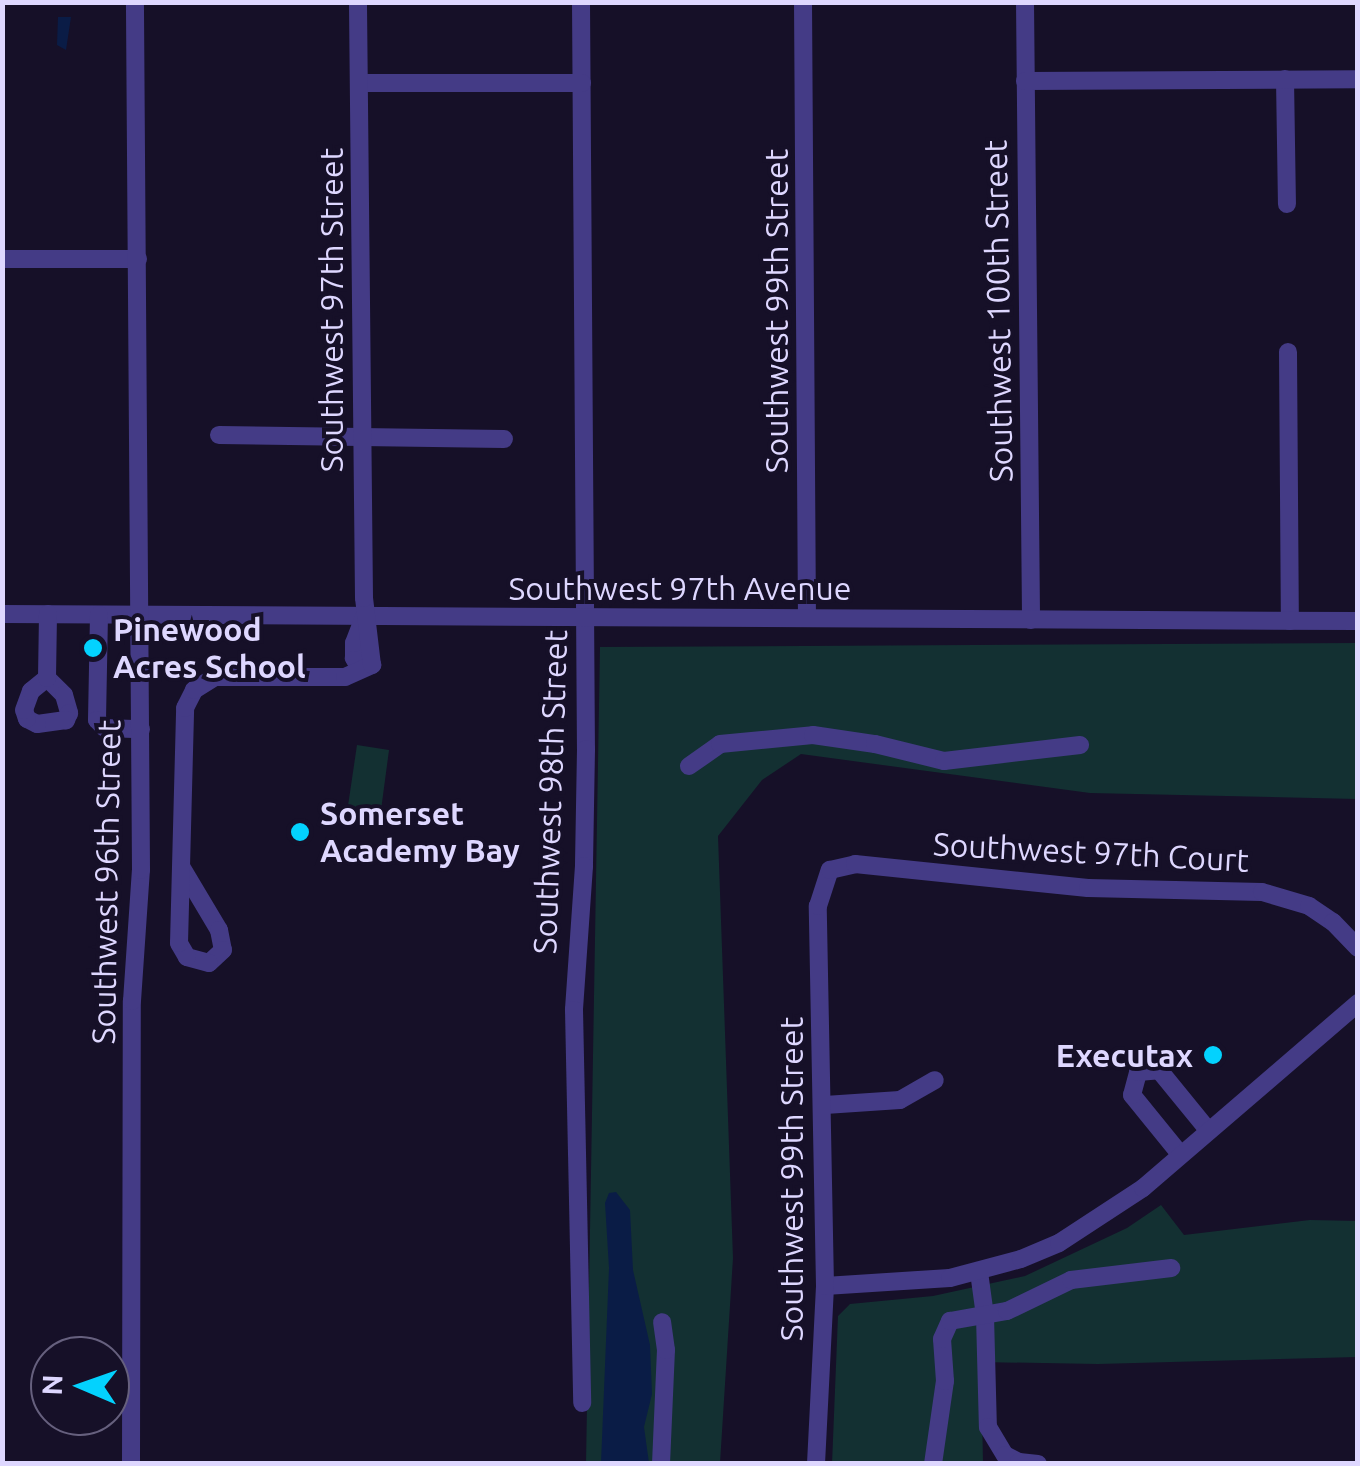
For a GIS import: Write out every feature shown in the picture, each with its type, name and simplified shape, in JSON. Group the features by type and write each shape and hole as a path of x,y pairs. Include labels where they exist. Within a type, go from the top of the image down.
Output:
{"street":[{"name":"Southwest 96th Street","path":"131,1464 132,1001 141,870 136,2"},
{"name":"Southwest 97th Street","path":"182,868 185,708 194,690 215,677 345,677 372,665 364,617 358,2"},
{"name":"Southwest 98th Street","path":"582,2 584,866 574,1010 582,1404"},
{"name":"Southwest 99th Street","path":"803,2 808,618"},
{"name":"Southwest 100th Street","path":"1025,2 1031,620"},
{"path":"1285,79 1287,204"},
{"path":"1025,81 1358,79"},
{"path":"359,83 582,83"},
{"path":"2,258 138,259"},
{"path":"1288,352 1290,621"},
{"path":"219,435 504,438"},
{"name":"Southwest 97th Avenue","path":"2,614 1358,621"},
{"path":"48,614 47,678 69,706 66,720"},
{"path":"99,615 102,726"},
{"path":"47,678 28,696 24,716 44,725 66,720 141,730"},
{"path":"690,766 726,742 813,735 876,744 944,761 1080,745"},
{"name":"Southwest 97th Court","path":"820,894 830,870 848,863 1088,888 1262,892 1310,906 1333,922 1358,948"},
{"path":"182,868 218,930 223,950 209,963 186,957 179,944 182,868"},
{"name":"Southwest 99th Street","path":"816,1464 826,1286 820,894"},
{"path":"826,1286 928,1282 979,1272 1021,1259 1082,1230 1142,1188 1358,1003"},
{"path":"1180,1154 1132,1095 1138,1072 1159,1070 1208,1130"},
{"path":"825,1106 900,1100 935,1080"},
{"path":"934,1464 945,1382 944,1327 954,1320 1020,1306 1071,1280 1171,1268"},
{"path":"979,1272 985,1316 986,1417 992,1436 1013,1460 1038,1464"},
{"path":"662,1322 666,1350 662,1464"}],"green space":[{"path":"1357,643 1357,799 1090,793 801,754 762,780 718,836 733,1258 720,1463 586,1464 600,647"},
{"path":"357,745 389,750 381,810 348,806"},
{"path":"1161,1205 1184,1235 1310,1220 1357,1221 1357,1357 1098,1364 981,1362 983,1463 832,1464 838,1316 850,1304 933,1296 1025,1276 1127,1228"}],"water":[{"path":"58,17 71,17 66,50 57,45"},
{"path":"616,1192 630,1210 633,1270 650,1345 652,1394 644,1427 649,1463 601,1463 609,1268 605,1203 609,1193"}],"place":[{"name":"Pinewood Acres School","path":"93,648"},
{"name":"Somerset Academy Bay","path":"300,832"},
{"name":"Executax","path":"1213,1055"}]}
